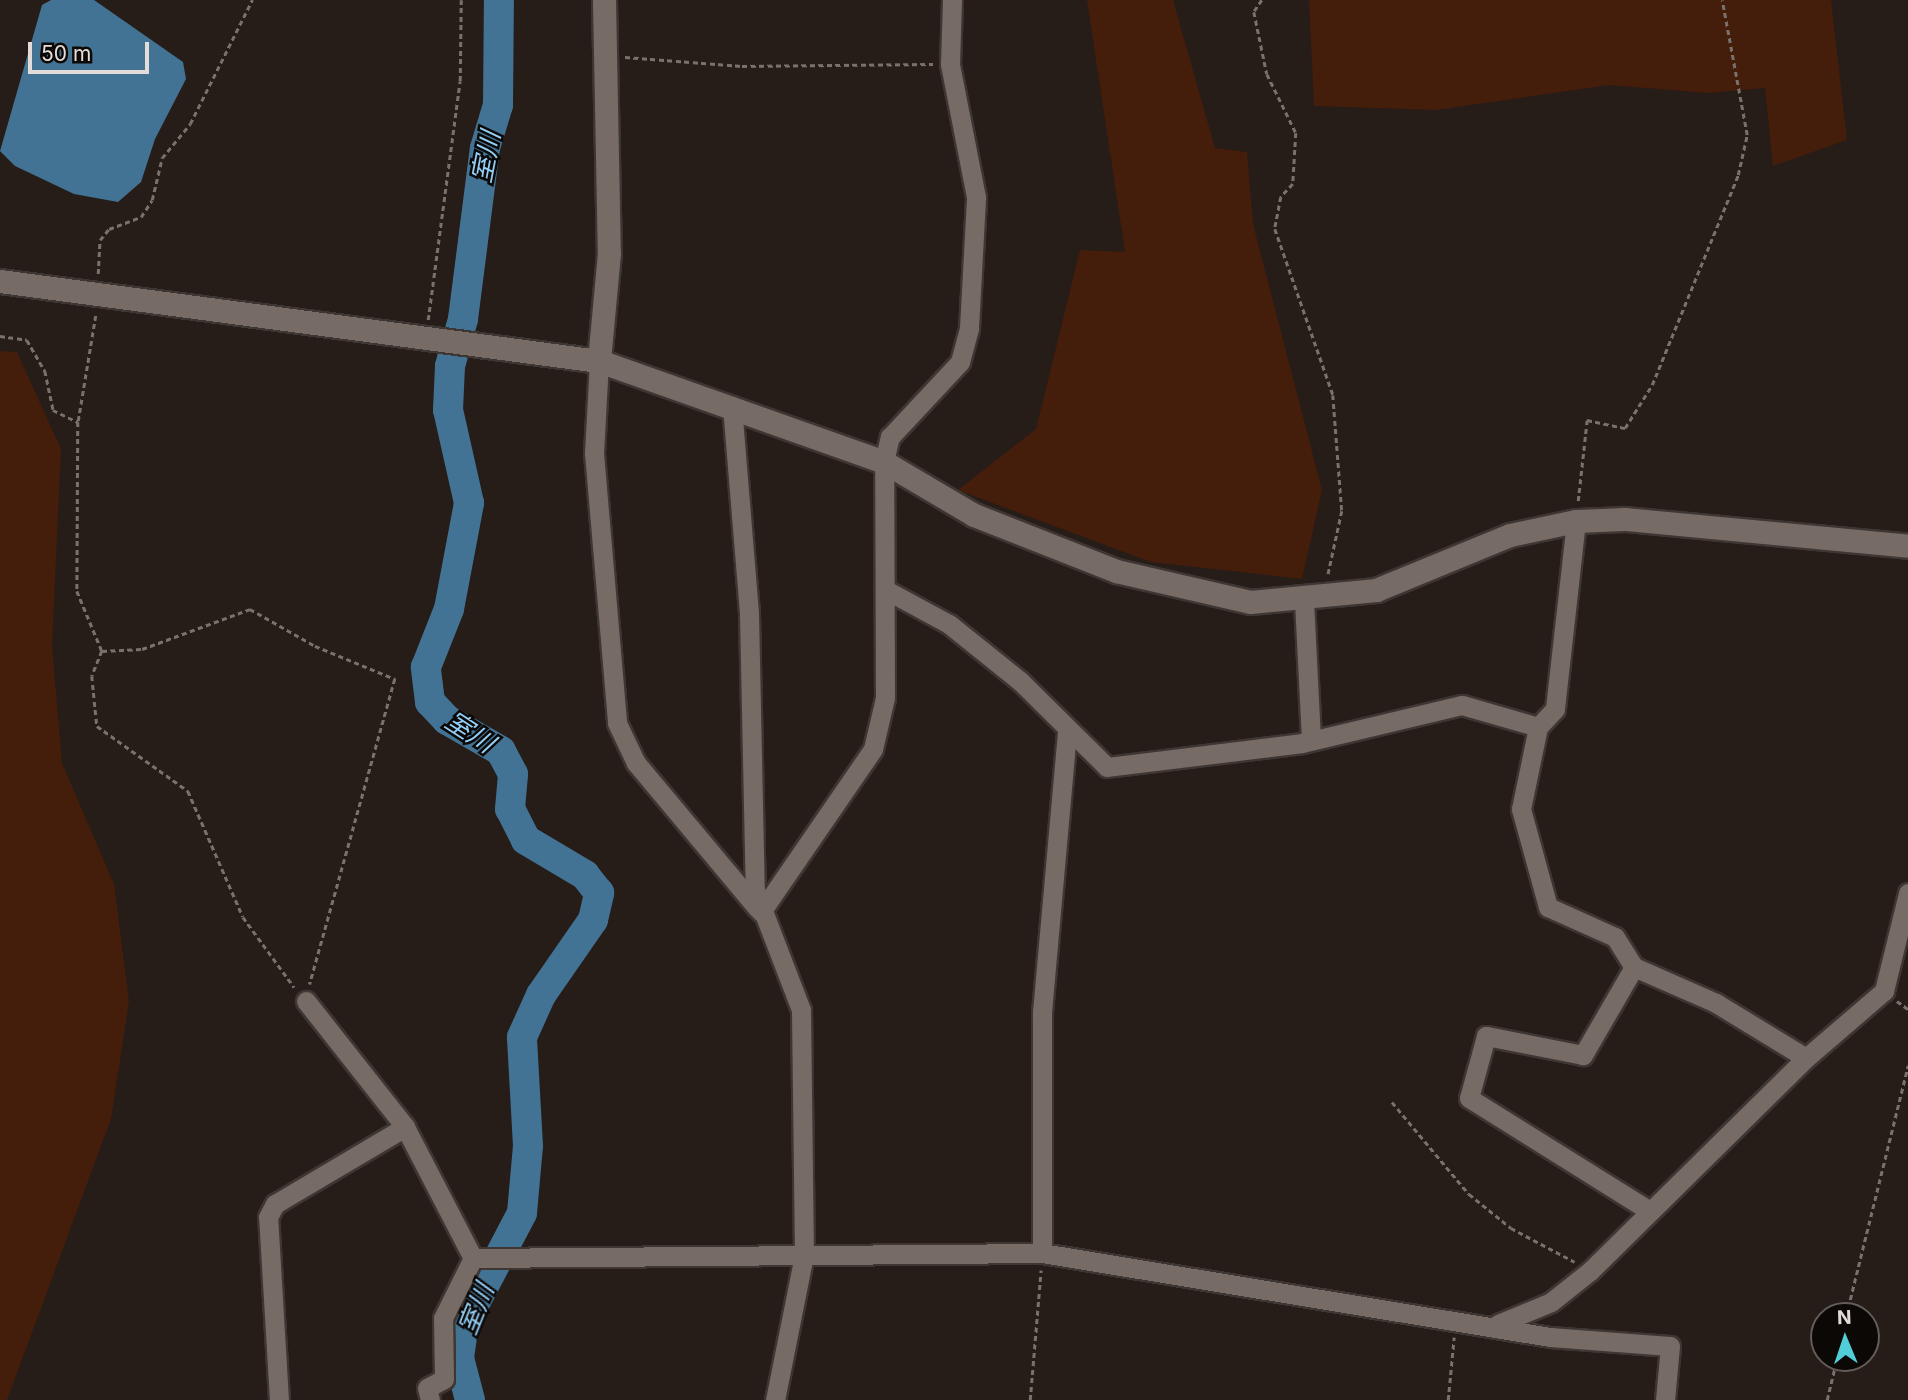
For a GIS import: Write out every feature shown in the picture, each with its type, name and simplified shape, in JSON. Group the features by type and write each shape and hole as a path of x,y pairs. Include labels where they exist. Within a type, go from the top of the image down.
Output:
{"street":[{"path":"604,0 608,253 594,453 617,723 636,763 761,912 801,1010 804,1255 775,1400"},
{"path":"761,912 873,748 885,698 887,590 884,461 890,437 960,362 969,328 976,197 950,64 952,0"},
{"path":"0,281 599,361 884,461 974,515 1116,571 1251,602 1304,601 1376,590 1510,535 1576,521 1625,519 1908,546"},
{"path":"732,406 761,912"},
{"path":"1576,521 1555,709 1538,727 1521,809 1538,882 1548,907 1615,937 1634,967 1716,1003 1806,1058"},
{"path":"887,590 949,624 1020,681 1067,732 1107,767 1124,769 1311,740 1462,705 1538,727"},
{"path":"1304,601 1311,740"},
{"path":"1042,1253 1042,1012 1067,732"},
{"path":"1498,1324 1551,1302 1590,1271 1806,1058 1884,991 1908,893"},
{"path":"1634,967 1583,1055 1486,1036 1469,1098 1650,1211"},
{"path":"306,1001 405,1127 473,1258"},
{"path":"279,1400 268,1217 275,1204 405,1127"},
{"path":"473,1258 1042,1253 1455,1322 1498,1324 1550,1337 1670,1346 1665,1400"},
{"path":"430,1400 427,1388 444,1379 443,1318 473,1258"}],"path":[{"path":"252,0 190,124 162,158 146,209 100,240 97,293 78,422 77,591 102,651 91,690 97,726 188,791 243,917 306,1001"},
{"path":"427,336 460,81 461,0"},
{"path":"1262,0 1254,12 1267,75 1296,133 1293,184 1280,197 1275,229 1333,395 1342,511 1327,581"},
{"path":"1576,521 1587,420 1625,428 1652,385 1738,175 1746,123 1722,0"},
{"path":"604,55 742,66 950,64"},
{"path":"0,336 27,340 45,371 52,410 78,422"},
{"path":"102,651 142,649 250,609 315,646 395,679 306,1001"},
{"path":"1849,1302 1908,1066"},
{"path":"1392,1102 1469,1194 1511,1228 1590,1271"},
{"path":"1030,1400 1042,1253"},
{"path":"1448,1400 1455,1322"},
{"path":"1827,1400 1834,1372"}],"shaded area":[{"path":"1087,0 1173,0 1215,148 1247,152 1253,224 1322,490 1302,579 1151,562 958,490 1036,429 1080,250 1125,252"},
{"path":"1309,0 1831,0 1847,140 1773,166 1765,88 1708,93 1609,85 1437,110 1314,106"},
{"path":"0,351 17,352 61,449 52,646 62,763 114,884 129,1001 111,1119 7,1400 0,1400"}],"water":[{"path":"51,0 94,0 183,62 186,79 155,139 141,182 118,202 74,194 15,166 0,151 42,5"}],"waterway":[{"name":"室川","path":"470,1400 459,1358 464,1324 522,1213 528,1146 522,1037 541,995 593,920 599,893 585,875 526,840 510,809 513,774 501,751 447,720 430,702 426,667 449,609 469,503 448,410 450,366 463,319 485,148 498,105 499,0"}]}
